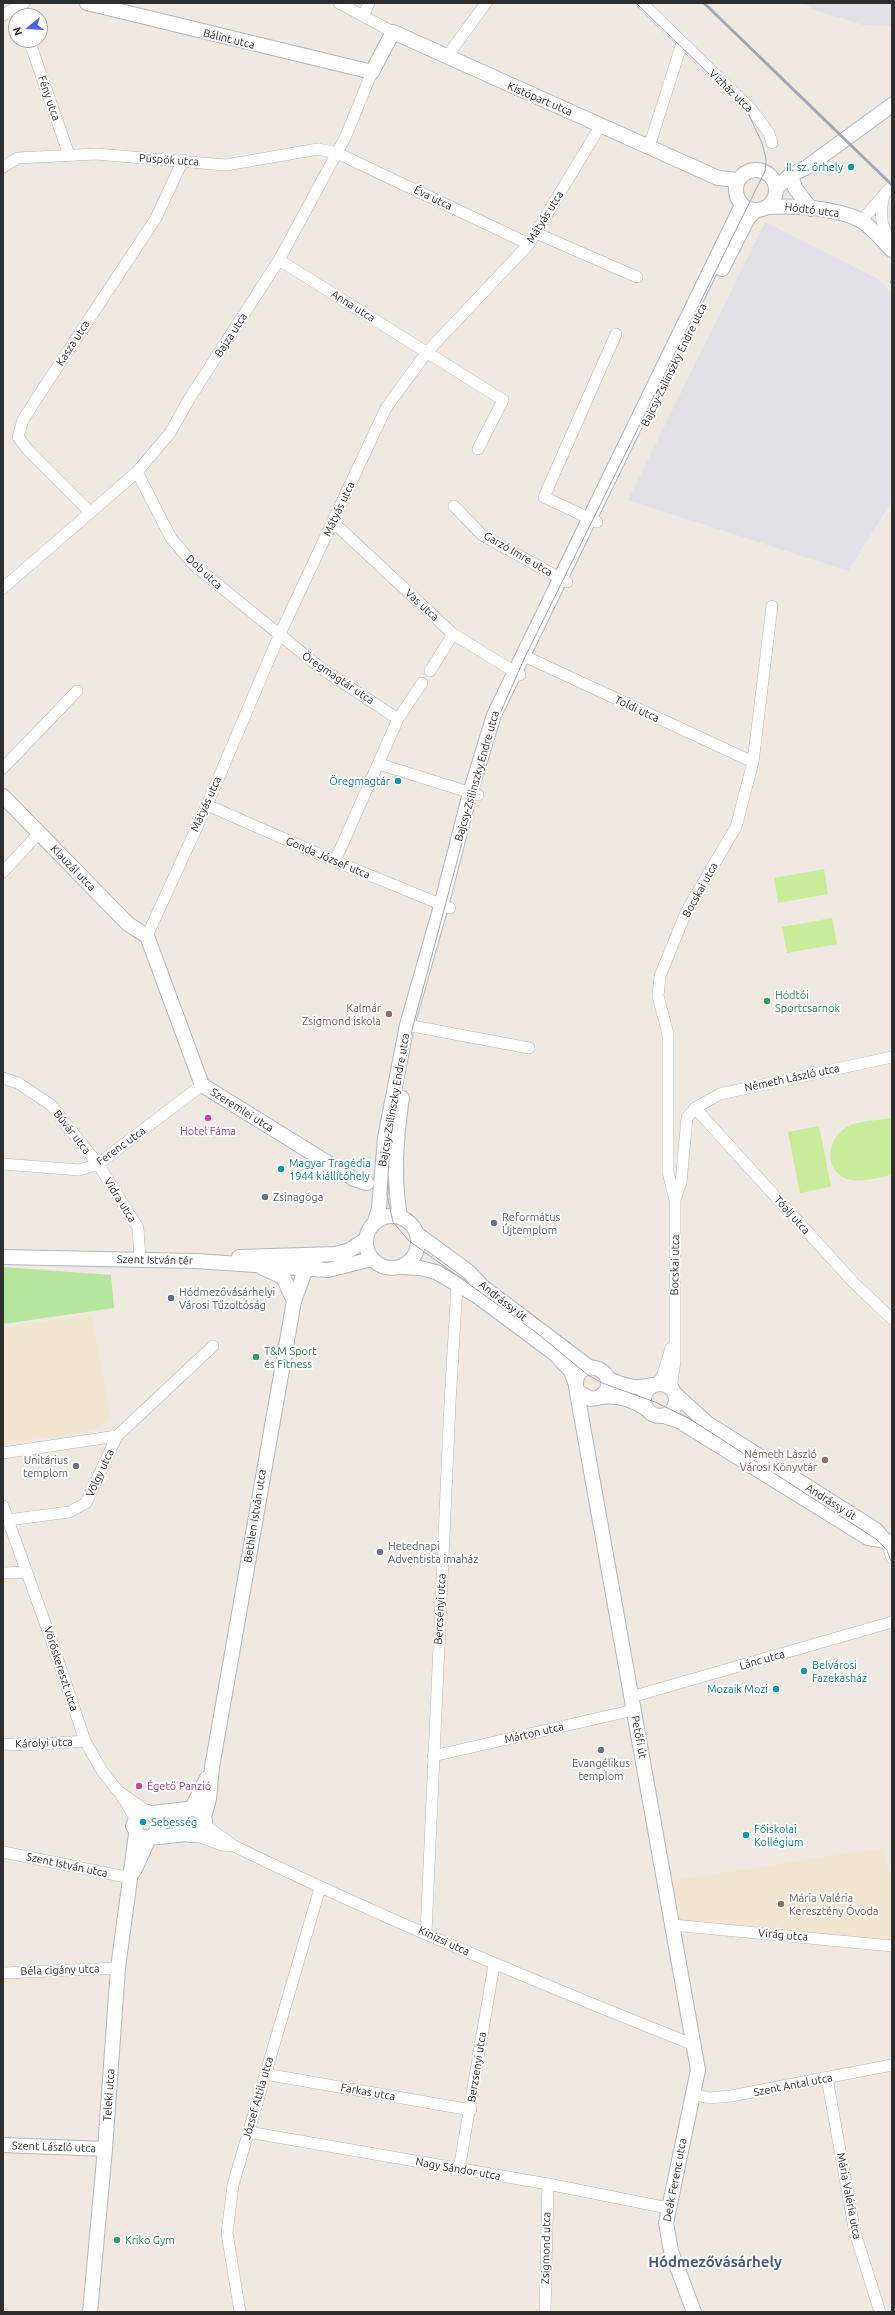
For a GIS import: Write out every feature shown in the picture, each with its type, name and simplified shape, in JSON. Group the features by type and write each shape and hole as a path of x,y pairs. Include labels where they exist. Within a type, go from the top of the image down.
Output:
{"street":[{"name":"Bálint utca","path":"87,3 372,72"},
{"name":"Kistópart utca","path":"339,3 393,32 449,58 718,178 750,204"},
{"path":"363,16 369,3"},
{"path":"449,58 453,48 486,3"},
{"name":"Vízház utca","path":"642,3 760,120 772,143"},
{"name":"Bajza utca","path":"3,588 137,472 170,433 191,396 278,260 337,153 372,72 393,32"},
{"path":"649,147 682,43"},
{"name":"Fény utca","path":"32,48 69,155"},
{"path":"774,182 807,167 892,104"},
{"name":"Mátyás utca","path":"147,936 207,805 279,636 386,408 427,352 529,244 601,125"},
{"name":"Püspök utca","path":"3,167 18,158 69,155 96,154 183,160 226,166 318,149 337,153"},
{"name":"Éva utca","path":"337,153 529,244"},
{"name":"Kasza utca","path":"90,512 28,450 18,437 23,420 156,218 183,160"},
{"path":"752,170 765,172 774,182 773,202 750,204 738,180 752,170"},
{"path":"790,176 795,188 811,209"},
{"name":"Kistópart utca","path":"718,178 738,180"},
{"path":"861,221 892,186"},
{"path":"884,195 880,220 883,230 892,244"},
{"name":"Hódtó utca","path":"750,204 789,206 844,214 861,221 892,250"},
{"name":"Bajcsy-Zsilinszky Endre utca","path":"375,1222 379,1208 374,1184 412,1026 446,907 474,794 502,720 517,674 742,231 750,204"},
{"path":"536,232 637,277"},
{"name":"Anna utca","path":"278,260 427,352"},
{"path":"594,520 544,497 616,334"},
{"path":"427,352 503,400 478,449"},
{"name":"Dob utca","path":"137,472 171,538 195,566 279,636"},
{"name":"Garzó Imre utca","path":"454,506 482,535 564,580"},
{"name":"Vas utca","path":"333,522 453,634 517,674"},
{"name":"Bocskai utca","path":"676,1200 668,1172 668,1034 658,996 660,976 687,910 736,827 753,762 772,606"},
{"path":"430,671 453,634"},
{"name":"Öregmagtár utca","path":"279,636 322,669 398,718"},
{"name":"Toldi utca","path":"525,657 753,762"},
{"path":"335,861 398,718 422,683"},
{"path":"3,768 77,691"},
{"path":"379,764 474,794"},
{"name":"Klauzál utca","path":"3,796 128,924 147,936"},
{"name":"Gonda József utca","path":"207,805 335,861 446,907"},
{"path":"3,872 39,833"},
{"name":"Szeremlei utca","path":"147,936 202,1085 354,1179 374,1184"},
{"name":"Bajcsy-Zsilinszky Endre utca","path":"412,1026 529,1048"},
{"name":"Bajcsy-Zsilinszky Endre utca","path":"400,1217 395,1185 397,1129 412,1026"},
{"name":"Németh László utca","path":"695,1108 720,1094 892,1057"},
{"name":"Búvár utca","path":"3,1078 18,1083 51,1105 98,1164"},
{"name":"Ferenc utca","path":"3,1164 79,1170 98,1164 202,1085"},
{"name":"Bocskai utca","path":"674,1392 672,1381 675,1362 674,1329 676,1200 681,1182 687,1118 695,1108"},
{"name":"Tóalj utca","path":"695,1108 854,1283 892,1319"},
{"name":"Vidra utca","path":"98,1164 138,1228 140,1260"},
{"path":"390,1216 400,1217 413,1226 417,1234 418,1247 415,1255 402,1267 386,1268 372,1259 366,1246 366,1239 375,1222 390,1216"},
{"name":"Andrássy út","path":"417,1234 469,1272 483,1287 589,1367"},
{"path":"196,1261 265,1255 318,1256 350,1250 366,1239"},
{"path":"306,1268 318,1256"},
{"name":"Szent István tér","path":"3,1257 196,1261 328,1270 372,1259"},
{"path":"259,1265 282,1277 294,1301"},
{"name":"Andrássy út","path":"402,1267 420,1268 436,1272 477,1296 555,1354 571,1372 576,1387"},
{"name":"Bethlen István utca","path":"198,1828 209,1799 212,1767 294,1301 306,1268"},
{"name":"Bercsényi utca","path":"426,1933 433,1756 457,1285"},
{"name":"Bocskai utca","path":"655,1385 668,1360 674,1329"},
{"name":"Völgy utca","path":"8,1520 69,1512 80,1508 86,1502 117,1436 213,1346"},
{"path":"589,1367 600,1369 607,1378 628,1386 642,1389 655,1385 668,1386 674,1392 675,1405 669,1414 664,1416 654,1415 639,1404 613,1396 586,1398 576,1387 580,1372 589,1367"},
{"path":"598,1398 608,1388 607,1378"},
{"path":"646,1409 645,1394 655,1385"},
{"name":"Petőfi út","path":"576,1387 694,2045"},
{"name":"Andrássy út","path":"674,1392 707,1423 876,1530 889,1543 892,1558"},
{"name":"Petőfi út","path":"583,1428 589,1408 598,1398"},
{"name":"Andrássy út","path":"664,1416 686,1425 868,1538 889,1543"},
{"name":"Völgy utca","path":"3,1453 117,1436"},
{"name":"Vöröskereszt utca","path":"3,1506 85,1742 102,1771 118,1791 150,1813"},
{"path":"3,1573 27,1572"},
{"name":"Lánc utca","path":"633,1704 892,1622"},
{"name":"Márton utca","path":"433,1756 633,1704"},
{"name":"Károlyi utca","path":"3,1744 27,1745 85,1742"},
{"name":"Bethlen István utca","path":"189,1809 212,1767"},
{"path":"118,1791 135,1818"},
{"path":"189,1809 182,1812 178,1821 181,1830 198,1828"},
{"path":"189,1809 201,1812 198,1828 146,1836 133,1826 135,1818 138,1814 189,1809"},
{"path":"146,1836 159,1827 157,1817 150,1813"},
{"name":"Kinizsi utca","path":"198,1828 320,1888 426,1933 494,1965 694,2045"},
{"name":"Teleki utca","path":"90,2312 105,2149 118,1968 131,1878 146,1836"},
{"name":"Szent István utca","path":"3,1852 131,1878"},
{"name":"József Attila utca","path":"240,2312 227,2233 233,2185 320,1888"},
{"name":"Virág utca","path":"673,1925 892,1946"},
{"name":"Berzsenyi utca","path":"459,2170 471,2110 494,1965"},
{"name":"Béla cigány utca","path":"3,1973 118,1968"},
{"name":"Deák Ferenc utca","path":"694,2045 698,2070 668,2208 666,2231 671,2251 694,2312"},
{"name":"Szent Antal utca","path":"693,2094 708,2098 731,2096 892,2065"},
{"name":"Farkas utca","path":"265,2074 471,2110"},
{"name":"Mária Valéria utca","path":"827,2078 855,2233 880,2312"},
{"name":"Nagy Sándor utca","path":"248,2132 459,2170 548,2184 668,2208"},
{"name":"Szent László utca","path":"3,2145 105,2149"},
{"name":"Zsigmond utca","path":"545,2312 548,2184"}],"shaded area":[{"path":"803,3 892,3 892,26 863,25 815,10"},
{"path":"765,222 880,280 892,294 892,501 848,571 628,500"},
{"path":"92,1314 110,1418 94,1430 3,1444 3,1328"},
{"name":"Mária Valéria Keresztény Óvoda","path":"883,1848 892,1878 892,1946 673,1925 665,1882"}],"green space":[{"path":"824,869 828,894 778,903 774,878"},
{"path":"832,918 837,944 787,953 782,927"},
{"path":"892,1118 892,1175 867,1180 852,1180 843,1177 836,1172 832,1165 830,1156 834,1140 839,1133 847,1127 857,1123"},
{"path":"819,1126 831,1187 800,1193 788,1132"},
{"path":"3,1267 111,1275 114,1308 3,1324"}],"tram line":[{"path":"636,3 747,111 762,143 766,159 765,171 525,657 498,718 475,794 413,1026 399,1090 390,1143 387,1195 393,1222 409,1241 533,1330 588,1375 602,1383 655,1402 690,1419 876,1539 887,1550 892,1564"}],"railway":[{"path":"704,3 892,185"}],"place":[{"name":"II. sz. őrhely","path":"851,167"},
{"name":"Öregmagtár","path":"398,781"},
{"name":"Hódtói Sportcsarnok","path":"767,1001"},
{"name":"Kalmár Zsigmond iskola","path":"389,1014"},
{"name":"Hotel Fáma","path":"208,1118"},
{"name":"Magyar Tragédia 1944 kiállítóhely","path":"281,1169"},
{"name":"Zsinagóga","path":"265,1197"},
{"name":"Református Újtemplom","path":"494,1223"},
{"name":"Hódmezővásárhelyi Városi Tűzoltóság","path":"171,1298"},
{"name":"T&M Sport és Fitness","path":"256,1357"},
{"name":"Németh László Városi Könyvtár","path":"825,1460"},
{"name":"Unitárius templom","path":"76,1466"},
{"name":"Hetednapi Adventista imaház","path":"380,1552"},
{"name":"Belvárosi Fazekasház","path":"804,1671"},
{"name":"Mozaik Mozi","path":"776,1689"},
{"name":"Evangélikus templom","path":"601,1750"},
{"name":"Égető Panzió","path":"139,1786"},
{"name":"Sebesség","path":"143,1822"},
{"name":"Főiskolai Kollégium","path":"746,1835"},
{"name":"Mária Valéria Keresztény Óvoda","path":"781,1904"},
{"name":"Kriko Gym","path":"117,2240"}],"district":[{"name":"Hódmezővásárhely","path":"715,2262"}]}
